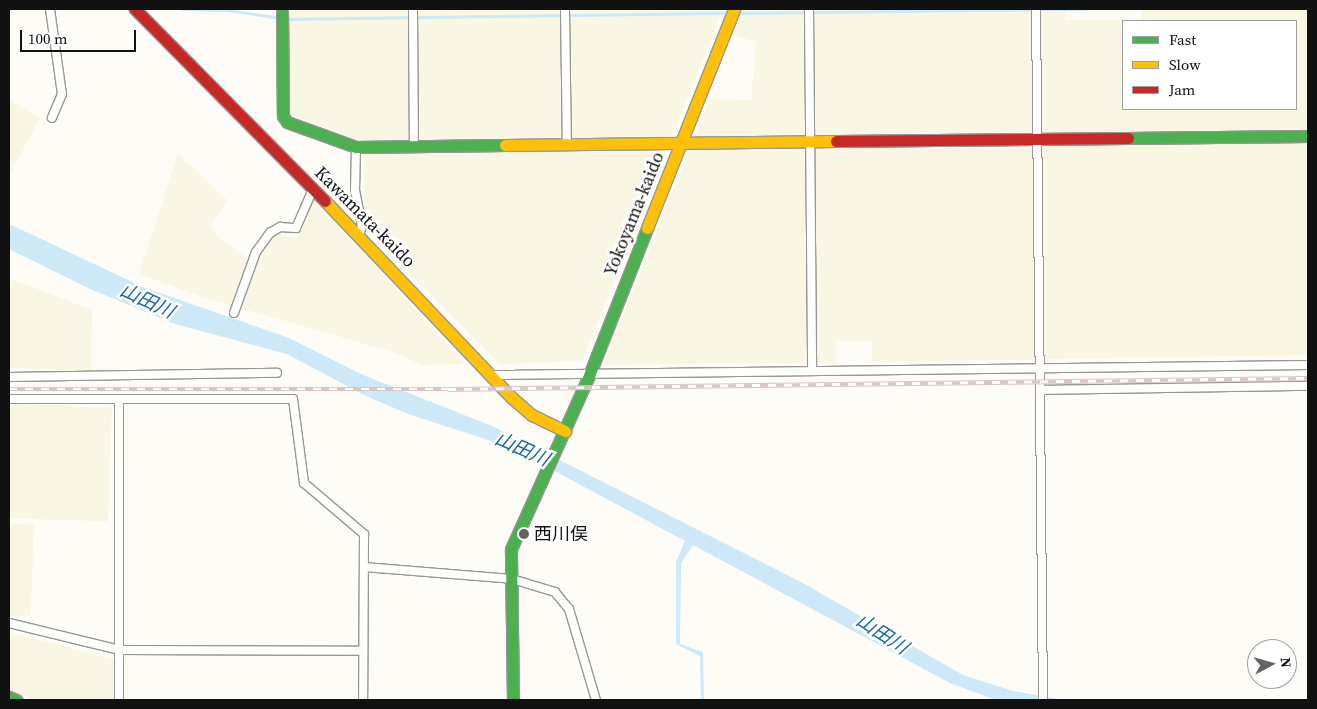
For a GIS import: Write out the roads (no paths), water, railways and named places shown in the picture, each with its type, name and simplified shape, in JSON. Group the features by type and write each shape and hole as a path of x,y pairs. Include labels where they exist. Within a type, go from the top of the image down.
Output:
{"street":[{"path":"50,9 62,94 52,118"},
{"name":"Kawamata-kaido","path":"135,9 359,236 520,406 565,431"},
{"path":"282,9 283,116 287,122 356,147 809,140 1308,136"},
{"path":"414,9 414,147"},
{"path":"565,9 567,145"},
{"name":"Yokoyama-kaido","path":"565,431 590,374 734,9"},
{"path":"809,9 812,370"},
{"path":"1036,9 1043,700"},
{"path":"356,147 355,190 362,225 359,236"},
{"path":"234,313 256,252 270,232 280,226 296,228 313,189"},
{"path":"490,375 1308,365"},
{"path":"9,377 277,373"},
{"path":"1040,390 1308,386"},
{"path":"9,399 294,399 304,483 364,534 363,700"},
{"path":"119,399 119,700"},
{"path":"513,700 511,549 565,431"},
{"path":"364,567 512,578 555,592 564,598 596,700"},
{"path":"9,623 120,650 363,651"},
{"path":"9,697 16,700"}],"water":[{"name":"山田川","path":"9,224 143,287 289,338 363,375 492,426 801,582 963,675 1013,691 1064,700 996,700 950,683 693,545 681,563 680,644 703,652 704,700 701,700 700,656 676,644 676,562 685,541 510,447 408,414 364,395 287,354 175,324 88,288 9,249"}],"waterway":[{"path":"182,9 228,10 280,18"},
{"path":"735,13 1086,9"},
{"path":"285,19 730,13"}],"railway":[{"path":"9,389 448,389 1308,378"}],"place":[{"name":"西川俣","path":"524,534"}]}
